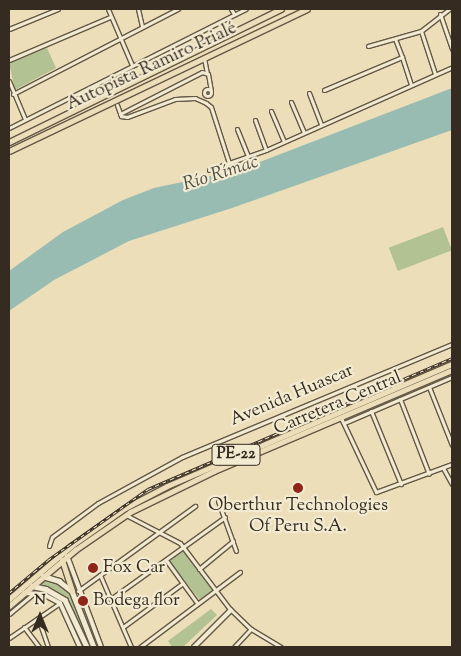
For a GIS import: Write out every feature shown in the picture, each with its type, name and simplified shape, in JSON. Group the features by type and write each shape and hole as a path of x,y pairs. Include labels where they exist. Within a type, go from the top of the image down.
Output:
{"highway":[{"name":"Autopista Ramiro Prialé","path":"10,140 281,9"},
{"name":"Autopista Ramiro Prialé","path":"9,151 307,9"},
{"name":"Carretera Central","path":"9,606 64,558 126,515 194,480 342,420 366,403 452,364"},
{"name":"Carretera Central","path":"9,599 71,546 117,514 167,486 366,403 452,370"},
{"path":"64,558 75,591"}],"main road":[{"path":"36,576 44,576 60,582 75,591 94,647"},
{"path":"32,586 46,589 60,596 75,617 87,647"},
{"path":"67,614 75,617"},
{"path":"84,639 89,636"}],"street":[{"path":"9,30 58,9"},
{"path":"108,9 132,65"},
{"path":"138,9 142,26"},
{"path":"166,9 168,14"},
{"path":"14,94 178,9"},
{"path":"231,9 234,14"},
{"path":"9,128 246,9"},
{"path":"368,46 420,31 449,9"},
{"path":"440,14 452,49"},
{"path":"9,60 110,16"},
{"path":"420,31 435,74"},
{"path":"395,39 411,84"},
{"path":"324,90 402,56"},
{"path":"204,58 210,90"},
{"path":"209,170 266,150 452,67"},
{"path":"120,114 202,72 207,73"},
{"path":"9,81 26,119"},
{"path":"310,93 321,124"},
{"path":"117,105 120,114 127,117 175,98 195,98 206,103 211,107 229,163"},
{"path":"291,102 304,132"},
{"path":"272,110 284,141"},
{"path":"255,120 266,150"},
{"path":"237,129 248,156"},
{"name":"Avenida Huascar","path":"49,546 52,537 98,503 182,456 452,344"},
{"path":"452,377 371,412 342,420 374,492 380,493 452,464"},
{"path":"429,387 452,445"},
{"path":"400,399 429,474"},
{"path":"371,412 401,484"},
{"path":"444,468 452,484"},
{"path":"218,501 236,552"},
{"path":"101,647 75,591 195,506"},
{"path":"126,515 160,532 184,548 231,610 251,629 281,647"},
{"path":"112,598 225,517"},
{"path":"199,569 233,541"},
{"path":"166,560 198,603"},
{"path":"140,647 240,572"},
{"path":"100,575 112,598 131,647"},
{"path":"123,627 183,583"},
{"path":"24,592 43,594 60,603 67,614 80,647"},
{"path":"9,614 34,593"},
{"path":"9,638 60,603"},
{"path":"194,647 231,610"},
{"path":"38,618 47,647"},
{"path":"24,627 39,647"},
{"path":"234,647 251,629"}],"green space":[{"path":"47,48 56,68 15,90 9,63"},
{"path":"443,227 452,250 398,271 389,248"},
{"path":"183,551 213,590 200,600 170,561"},
{"path":"46,579 60,583 71,594 86,634 83,635 69,603 39,584"},
{"path":"211,609 217,615 183,647 172,647 168,641"}],"water":[{"name":"Río Rímac","path":"452,88 452,130 232,208 129,241 54,280 9,311 9,271 63,232 123,200 154,188 239,170"}],"railway":[{"path":"9,593 48,560 148,489 452,358"}],"place":[{"name":"Oberthur Technologies Of Peru S.A.","path":"298,488"},
{"name":"Fox Car","path":"93,568"},
{"name":"Bodega flor","path":"83,601"}]}
